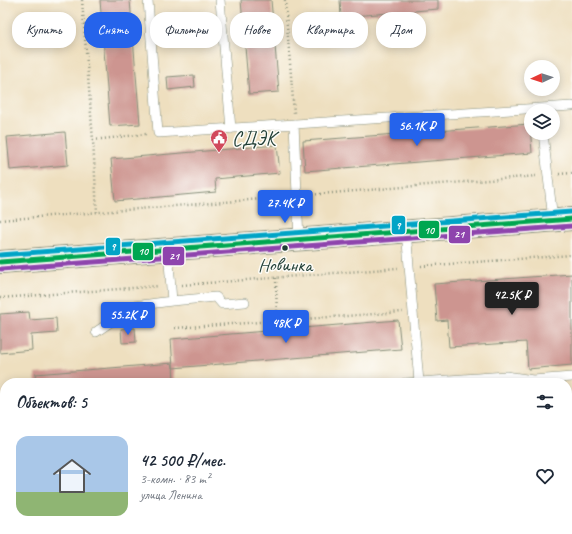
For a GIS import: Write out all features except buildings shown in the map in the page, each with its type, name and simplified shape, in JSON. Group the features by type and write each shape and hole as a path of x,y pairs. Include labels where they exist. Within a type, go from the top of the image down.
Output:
{"main road":[{"path":"0,262 563,219"}],"lane":[{"path":"148,0 158,133 524,111"},
{"path":"220,0 231,128"},
{"path":"560,108 572,106"},
{"path":"294,124 299,240"},
{"path":"545,140 563,219"},
{"path":"406,231 419,378"},
{"path":"168,250 172,301"},
{"path":"96,332 134,306 216,297 222,304 245,302"},
{"path":"477,378 506,376 520,378"},
{"path":"559,378 572,377"}],"path":[{"path":"82,0 97,212"},
{"path":"285,0 294,113"},
{"path":"93,140 158,133"},
{"path":"0,298 572,255"},
{"path":"276,278 277,321"},
{"path":"175,328 413,312"}],"transit line":[{"name":"9","path":"0,255 571,212"},
{"name":"10","path":"0,262 572,219"},
{"name":"21","path":"1,269 572,226"}],"place":[{"name":"СДЭК","path":"219,153"},
{"name":"Новинка","path":"285,248"}]}
